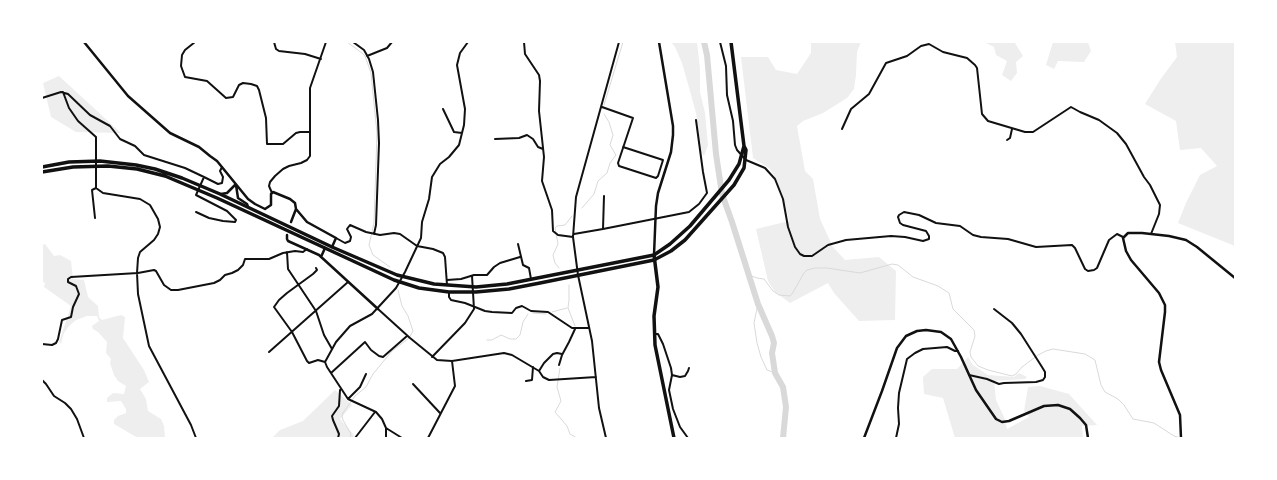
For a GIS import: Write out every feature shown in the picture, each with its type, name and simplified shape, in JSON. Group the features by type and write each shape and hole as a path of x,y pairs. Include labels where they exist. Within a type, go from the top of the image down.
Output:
{"main road":[{"path":"42,172 73,167 108,166 137,169 165,176 196,188 400,283 449,292 486,292 517,287 654,260 671,251 685,240 734,185 742,173 746,160 746,150 744,146 731,42"},
{"path":"42,167 69,162 100,161 136,165 168,172 220,194 332,247 403,277 419,282 447,286 488,286 531,280 654,255 670,244 690,226 729,180 739,164 744,146"},
{"path":"654,255 658,287 654,316 656,355 674,438"}],"street":[{"path":"84,42 116,83 144,111 170,133 203,150 222,167 248,199 264,209 271,205 272,193 269,186 270,182 275,176 283,169 307,160 310,156 310,88 326,42"},
{"path":"194,42 182,55 181,66 185,77 206,81 226,98 233,97 239,85 243,83 257,86 266,118 267,144 283,144 296,133 309,132"},
{"path":"274,42 276,49 279,51 305,54 321,59"},
{"path":"353,42 364,50 373,72 379,134 376,225 374,234"},
{"path":"367,56 387,48 392,42"},
{"path":"325,362 332,349 350,326 360,319 369,316 378,309 400,283 417,246 429,199 432,177 440,164 449,157 458,145 466,118 456,64 460,53 468,42"},
{"path":"524,42 525,54 530,59 540,81 539,111 544,164 542,181 552,210 553,231 556,234 574,236 689,212 707,194 696,120"},
{"path":"606,438 599,408 595,358 577,271 574,236 576,197 619,42"},
{"path":"654,255 654,219 658,193 671,152 673,135 659,42"},
{"path":"720,42 726,66 727,95 729,111 733,121 735,145 746,160 760,164 775,179 783,200 788,227 795,247 800,254 808,257 812,256 828,245 846,240 891,236 923,241 929,239 926,231 900,223 898,218 899,215 904,212 919,215 936,223 960,226 973,235 981,237 1008,239 1036,247 1072,245 1075,248 1085,269 1088,271 1097,268 1109,240 1117,234 1123,237"},
{"path":"842,129 851,110 869,94 884,65 888,62 908,56 929,44 942,52 971,60 977,68 979,95 983,116 986,120 992,123 1025,132 1033,132 1071,107 1099,120 1117,133 1126,144 1150,185 1160,206 1159,214 1151,234"},
{"path":"42,98 54,93 64,92 90,115 110,126 120,139 135,146 144,155 185,168 218,184 222,183 223,177 220,171 222,167"},
{"path":"64,92 69,108 78,121 94,134 96,139 96,187 92,190 95,218"},
{"path":"602,107 633,118 623,147 618,163 619,166 656,178 658,176 663,160 623,147"},
{"path":"443,109 454,132 462,133"},
{"path":"1007,140 1010,138 1012,129"},
{"path":"495,139 519,138 527,135 533,139 538,147 543,149"},
{"path":"196,212 223,222 235,222 236,220 227,211 196,195 204,177"},
{"path":"220,194 227,193 236,185"},
{"path":"236,185 238,198 247,204 249,208"},
{"path":"96,187 103,193 140,199 150,205 154,211 160,227 154,240 140,252 137,263 138,294 149,346 191,425 196,438"},
{"path":"272,193 275,192 295,203 296,209 291,222"},
{"path":"603,229 604,196"},
{"path":"296,209 307,222 345,243 350,241 351,237 347,229 350,225 374,234 400,234 417,246 433,249 443,253 445,257 447,286"},
{"path":"1123,237 1128,233 1177,237 1190,242 1235,278"},
{"path":"287,235 288,240 321,257 408,337 432,357 442,361 452,361 504,353 512,355 533,367 539,371 543,377 549,380 596,377"},
{"path":"1123,237 1130,260 1159,293 1165,305 1166,312 1159,362 1161,370 1179,410 1181,438"},
{"path":"332,247 336,238"},
{"path":"518,244 520,257 523,265 529,268 531,280"},
{"path":"321,257 325,248"},
{"path":"42,344 52,345 57,342 62,320 71,317 73,307 79,294 76,286 68,282 68,279 71,277 137,273 155,270 164,285 171,290 178,290 214,283 225,275 238,270 243,265 245,259 268,259 287,252 304,252 307,249"},
{"path":"287,252 288,269 316,311 324,335 332,349"},
{"path":"447,280 487,275 497,265 520,257"},
{"path":"316,268 317,270 313,274 279,300 274,307 292,332 308,363 318,360 325,362 341,389 349,399 375,412 382,419 386,428 386,438"},
{"path":"432,357 469,318 474,306 472,277"},
{"path":"269,352 348,282"},
{"path":"449,292 449,297 451,300 492,312 512,313 516,308 522,306 531,311 548,312 566,325 575,329 589,328"},
{"path":"968,375 987,379 996,384 1004,382 1039,382 1043,380 1045,374 1034,352 1012,323 994,309"},
{"path":"559,365 562,355 575,329"},
{"path":"864,438 897,348 906,336 913,332 922,330 938,331 948,336 954,342 968,375 982,402 996,420 1002,422 1009,421 1044,406 1058,405 1070,409 1080,418 1086,425 1088,438"},
{"path":"654,334 658,334 663,344 672,375 669,390 673,409 680,427 688,438"},
{"path":"332,373 364,342 371,350 383,357 408,337"},
{"path":"896,438 899,424 899,393 908,359 923,349 947,347 958,351"},
{"path":"539,371 544,363 553,354 556,353 562,355"},
{"path":"428,438 455,386 452,361"},
{"path":"526,382 532,380 533,367"},
{"path":"672,375 685,376 689,368"},
{"path":"349,399 363,383 366,374"},
{"path":"42,380 54,396 71,409 77,419 84,438"},
{"path":"413,384 440,413"},
{"path":"338,438 339,434 332,416 339,406 341,389"},
{"path":"355,438 375,412"},
{"path":"386,428 402,438"}],"shaded area":[{"path":"671,42 697,42 700,69 700,92 705,113 708,145 704,156 701,152 696,113 682,63 675,47"},
{"path":"811,42 861,42 857,52 854,89 847,98 823,113 803,121 797,126 805,171 813,179 820,219 833,247 845,260 879,257 896,271 895,320 859,321 834,293 828,283 790,303 775,292 768,281 756,229 789,221 783,196 774,175 769,168 753,158 741,57 768,57 776,70 797,74 811,53"},
{"path":"984,42 1015,43 1023,56 1016,62 1017,73 1011,81 1002,75 1007,61 996,55 994,47"},
{"path":"1053,42 1088,42 1091,51 1084,62 1058,61 1054,69 1046,65"},
{"path":"1175,42 1235,42 1235,246 1178,223 1200,175 1217,166 1201,148 1180,150 1176,121 1145,104 1177,57"},
{"path":"59,76 121,133 76,132 51,117 43,83"},
{"path":"45,244 54,256 60,255 71,261 73,279 84,280 88,297 98,306 99,317 102,320 121,315 125,317 123,338 144,370 149,382 140,389 146,399 148,411 161,419 164,426 165,438 138,438 114,424 114,420 118,416 126,413 126,409 121,401 107,402 107,398 113,393 124,394 126,386 118,381 114,375 110,363 111,359 106,353 107,342 98,332 93,329 92,326 99,321 97,316 87,316 76,320 64,333 61,344 59,342 71,306 44,287 45,283 42,281 42,245"},
{"path":"968,357 973,365 988,375 1014,377 1019,373 1027,377 1025,379 994,381 996,400 1004,417 1007,429 1029,417 1024,411 1028,387 1040,386 1069,394 1097,425 1082,426 1083,438 955,438 943,398 924,394 923,377 932,369 957,369"},
{"path":"335,390 352,405 340,419 354,435 353,438 272,438 280,430 303,421"}],"waterway":[{"path":"347,42 365,56 371,73 377,133 374,223 369,245 373,255 390,267"},
{"path":"604,105 623,42"},
{"path":"704,42 707,55 716,154 722,194 758,304 774,343 772,353 775,373 783,387 786,407 783,438"},
{"path":"582,208 594,194 598,181 607,173 610,163 616,155 610,145 613,135 609,122 604,114"},
{"path":"559,268 555,263 553,255 558,244 555,228 557,226 565,225 572,216"},
{"path":"749,275 764,279 773,291 779,295 790,296 807,270 827,268 860,273 892,264 898,265 913,277 938,286 949,293 953,309 974,330 975,336 970,352 971,357 978,366 1012,376 1038,355 1046,351 1053,349 1085,354 1095,360 1101,385 1105,392 1118,399 1133,419 1154,423 1174,436 1181,438"},
{"path":"569,285 568,308 575,326"},
{"path":"350,438 351,434 343,420 343,413 355,396 366,387 373,374 392,351 409,338 413,331 408,316 402,306 398,290"},
{"path":"758,304 754,323 757,343 767,370 775,373"},
{"path":"552,312 567,308"},
{"path":"533,313 546,314"},
{"path":"487,340 492,340 501,335 510,339 516,339 520,335 523,322 528,314"},
{"path":"560,368 557,387 561,401 555,412 567,426 570,434 577,438"}]}
